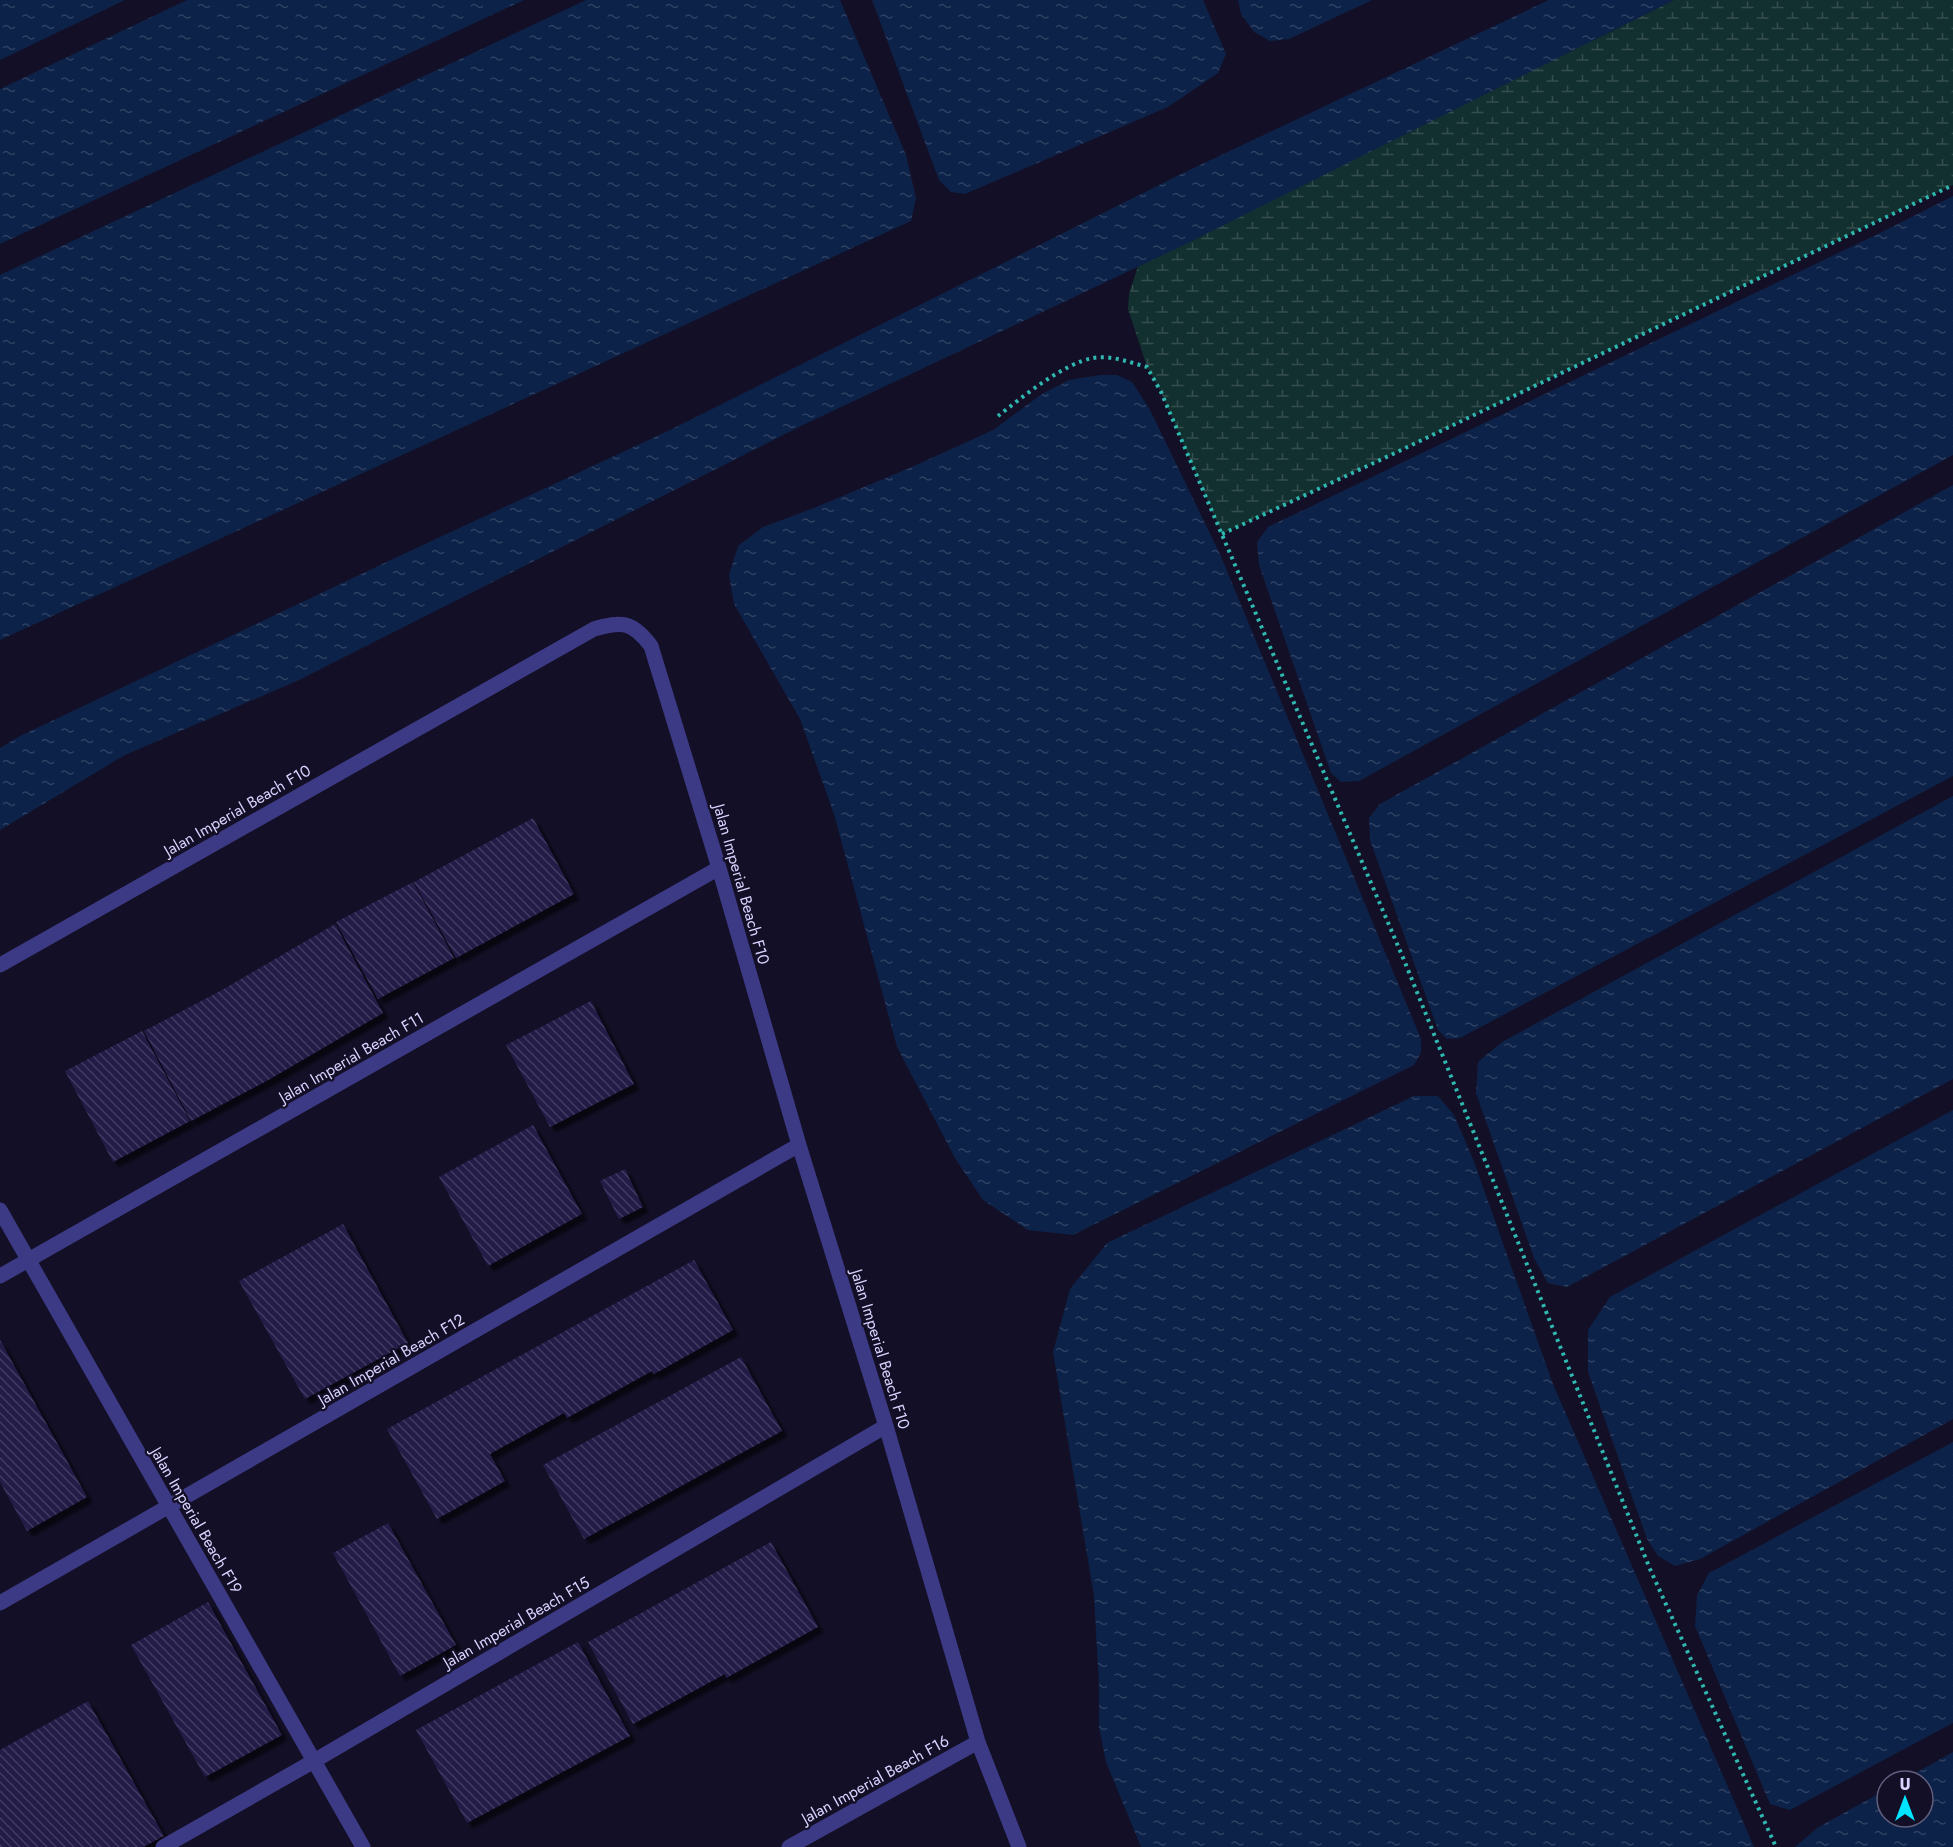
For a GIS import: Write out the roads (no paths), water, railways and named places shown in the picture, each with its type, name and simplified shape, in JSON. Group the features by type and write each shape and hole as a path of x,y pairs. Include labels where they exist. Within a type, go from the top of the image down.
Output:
{"street":[{"name":"Jalan Imperial Beach F10","path":"0,965 594,629 612,624 627,624 640,631 651,646 719,868 799,1145 886,1426 978,1742 1019,1847"},
{"name":"Jalan Imperial Beach F11","path":"0,1276 719,868"},
{"name":"Jalan Imperial Beach F12","path":"0,1603 799,1145"},
{"name":"Jalan Imperial Beach F19","path":"0,1210 363,1847"},
{"name":"Jalan Imperial Beach F15","path":"163,1847 886,1426"},
{"name":"Jalan Imperial Beach F16","path":"789,1847 978,1742"}],"water":[{"path":"0,0 125,0 0,60"},
{"path":"187,0 524,0 0,244 0,89"},
{"path":"586,0 840,0 906,155 916,198 911,221 0,640 0,275"},
{"path":"872,0 1203,0 1226,54 1218,73 1168,107 965,194 951,192 939,180"},
{"path":"1238,0 1372,0 1289,39 1270,41 1254,32 1241,14"},
{"path":"1549,0 1674,0 1182,246 803,425 299,680 125,755 0,830 0,748 18,737 670,430 1181,174"},
{"path":"1953,196 1953,455 1359,781 1341,782 1331,773 1259,565 1257,542 1268,527"},
{"path":"1117,375 1132,382 1149,408 1220,554 1421,1039 1421,1053 1414,1065 1073,1235 1028,1230 983,1200 955,1158 897,1047 834,814 800,719 734,604 729,575 738,546 763,527 912,467 993,430 1042,394 1069,380"},
{"path":"1953,485 1953,776 1460,1038 1447,1039 1438,1030 1370,840 1369,818 1380,804"},
{"path":"1953,796 1953,1079 1567,1287 1548,1283 1534,1258 1476,1093 1478,1062 1502,1042"},
{"path":"1414,1096 1438,1096 1454,1115 1473,1159 1553,1384 1754,1847 1141,1847 1106,1762 1099,1727 1094,1596 1053,1352 1070,1289 1107,1243"},
{"path":"1953,1110 1953,1419 1700,1559 1675,1566 1658,1556 1647,1539 1588,1372 1588,1330 1610,1297"},
{"path":"1953,1442 1953,1723 1790,1810 1770,1804 1695,1626 1697,1595 1709,1573"},
{"path":"1953,1752 1953,1847 1795,1847 1817,1828 1875,1796 1875,1829 1935,1829 1935,1769 1923,1769"}]}
